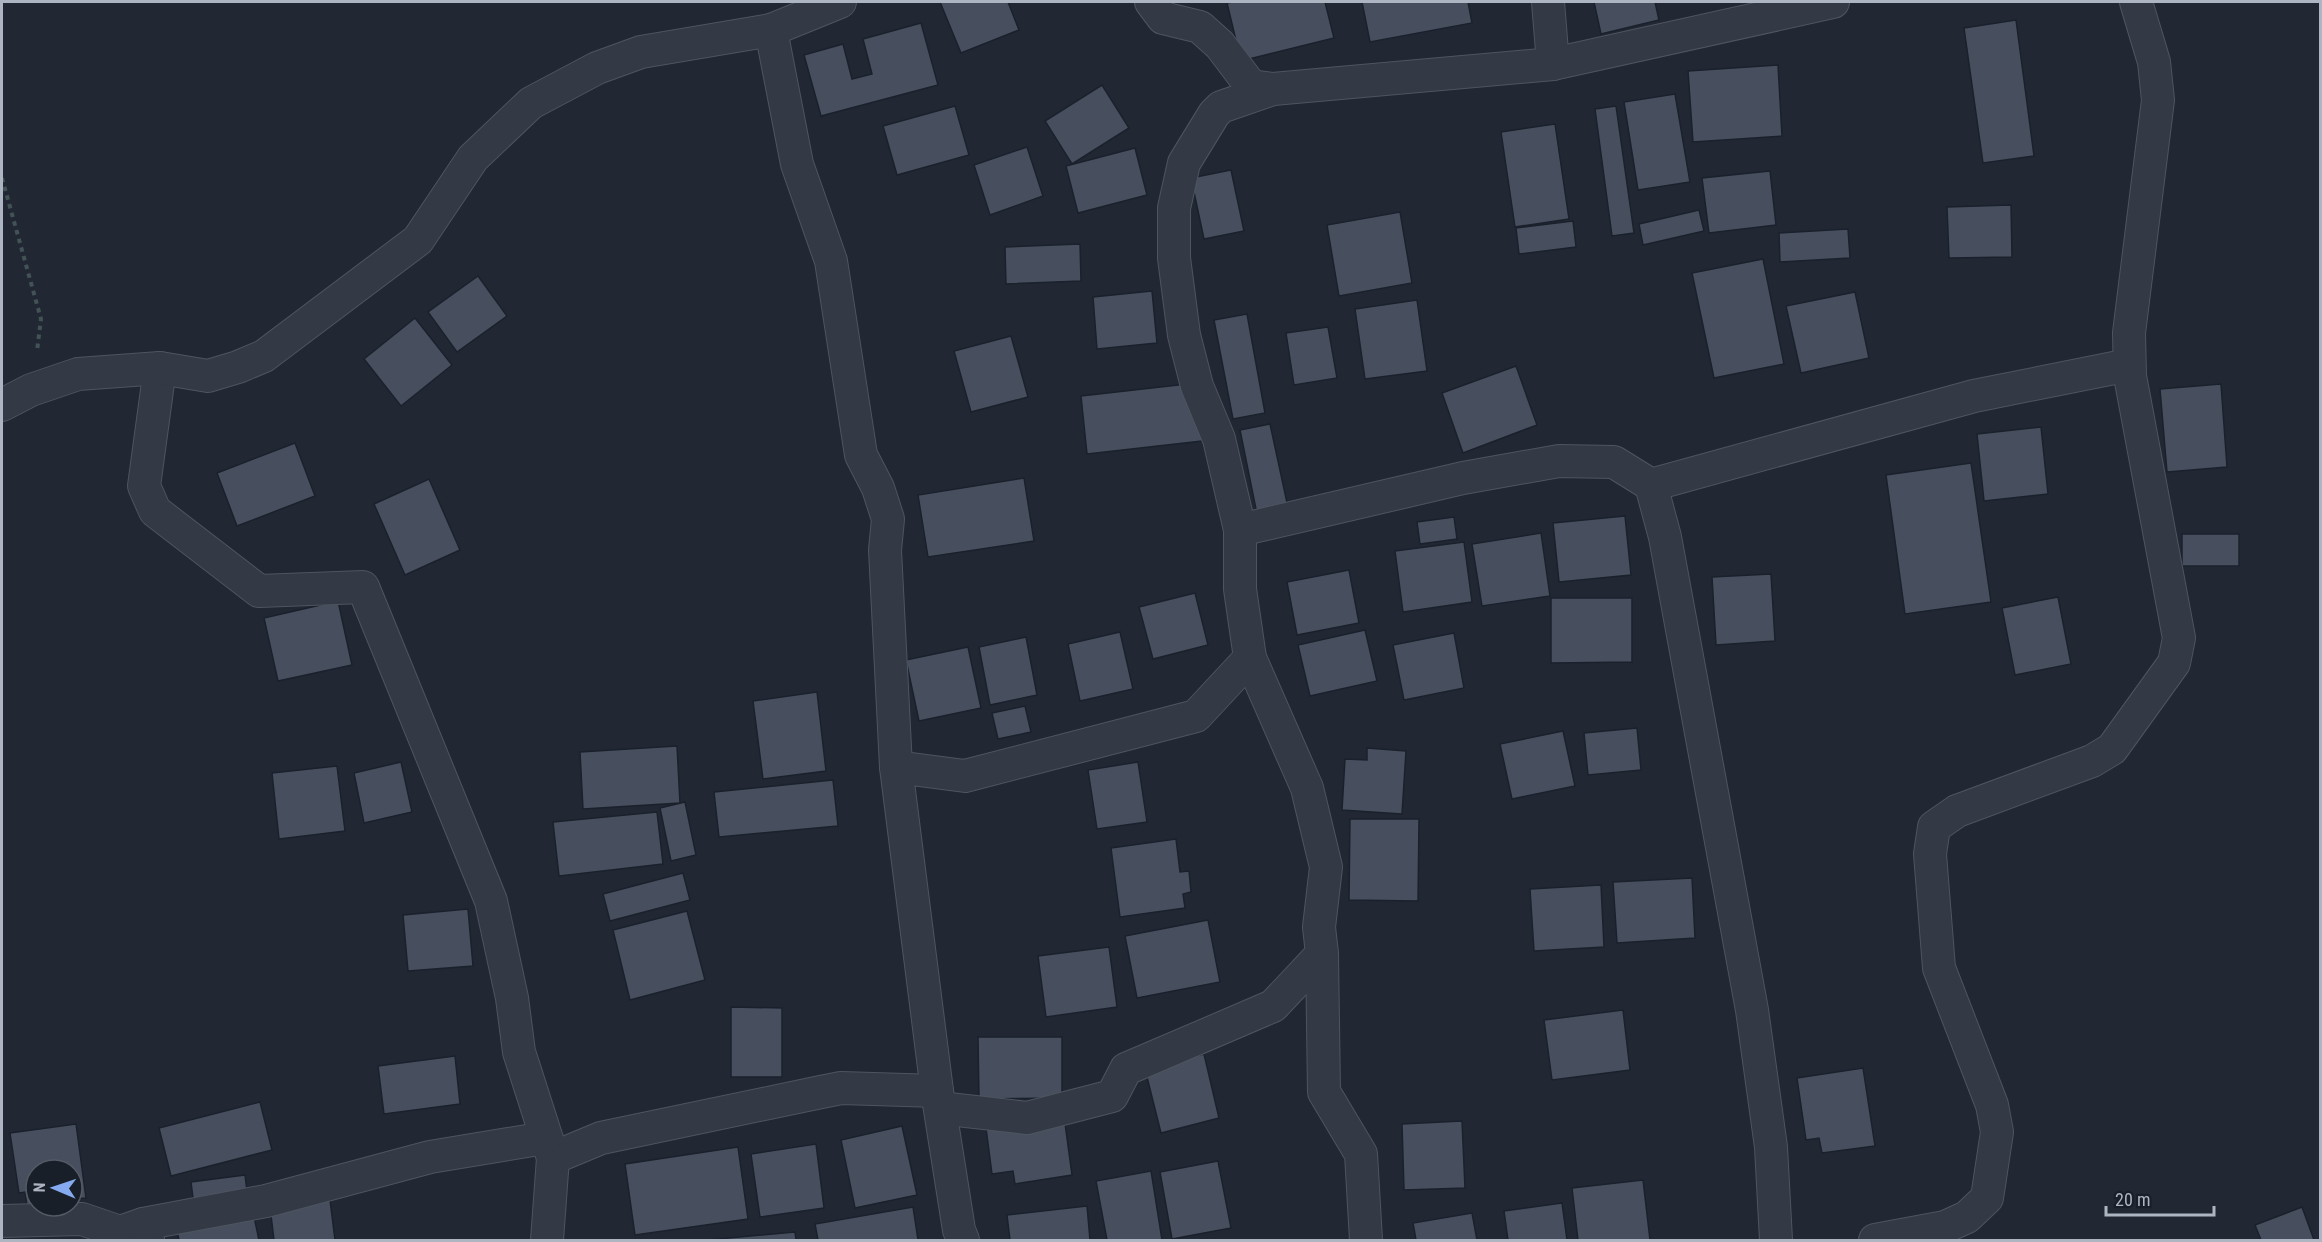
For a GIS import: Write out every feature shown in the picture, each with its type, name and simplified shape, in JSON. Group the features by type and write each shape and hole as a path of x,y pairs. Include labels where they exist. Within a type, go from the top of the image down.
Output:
{"street":[{"path":"2,405 32,390 78,374 160,368 208,376 264,356 418,240 473,158 531,103 597,68 641,52 771,30 840,2"},
{"path":"1151,2 1162,18 1200,27 1220,45 1251,86 1273,89 1553,64 1833,2"},
{"path":"1548,2 1553,64"},
{"path":"1875,1240 1945,1227 1967,1217 1987,1198 1997,1132 1992,1105 1939,968 1930,854 1934,826 1957,811 2092,761 2112,748 2174,663 2179,638 2129,365 2129,333 2158,100 2154,62 2136,2"},
{"path":"771,30 797,164 831,261 861,455 879,488 888,519 885,550 896,766 939,1099 959,1230 963,1240"},
{"path":"1273,89 1221,107 1214,114 1184,163 1174,208 1174,258 1184,335 1197,386 1219,439 1240,530 1240,589 1250,658 1308,788 1326,867 1319,927 1323,954 1324,1092 1361,1154 1366,1240"},
{"path":"1651,485 1974,396 2129,365"},
{"path":"160,368 144,486 155,511 259,591 363,587 491,901 512,998 519,1052 549,1148 547,1240"},
{"path":"1240,530 1463,478 1558,461 1614,462 1651,485 1667,549 1752,1010 1771,1147 1776,1240"},
{"path":"896,766 965,776 1196,716 1250,658"},
{"path":"2,1221 82,1219 120,1233 145,1232 430,1157 549,1148 841,1088 939,1099 1027,1118 1112,1096 1126,1068 1272,1006 1323,954"}],"path":[{"path":"2,178 41,319 32,390"}],"building":[{"path":"940,2 1008,2 1019,30 961,53"},
{"path":"1325,2 1334,38 1241,61 1227,3"},
{"path":"1362,2 1468,2 1472,23 1370,42"},
{"path":"1594,2 1655,2 1659,20 1601,34"},
{"path":"2016,20 2034,156 1983,163 1964,28"},
{"path":"921,23 938,85 821,116 804,55 843,44 852,79 872,74 863,39"},
{"path":"1778,65 1782,136 1693,142 1688,71"},
{"path":"1102,85 1129,128 1072,164 1045,121"},
{"path":"1675,94 1690,182 1638,190 1624,102"},
{"path":"955,106 969,155 897,175 883,126"},
{"path":"1616,106 1634,233 1612,236 1595,109"},
{"path":"1555,124 1569,219 1515,227 1501,132"},
{"path":"1027,147 1043,196 990,215 974,165"},
{"path":"1135,148 1147,195 1078,213 1066,166"},
{"path":"1231,170 1244,231 1204,239 1191,178"},
{"path":"1770,171 1776,225 1709,233 1702,178"},
{"path":"2011,205 2012,257 1949,258 1947,207"},
{"path":"1699,210 1704,231 1643,245 1639,224"},
{"path":"1400,212 1412,283 1339,296 1327,225"},
{"path":"1573,221 1576,247 1519,254 1516,228"},
{"path":"1848,229 1850,258 1780,262 1779,233"},
{"path":"1080,244 1081,281 1006,284 1005,247"},
{"path":"1763,259 1784,364 1714,378 1692,273"},
{"path":"478,276 507,316 457,352 428,312"},
{"path":"1152,291 1157,343 1097,349 1093,297"},
{"path":"1855,292 1869,358 1801,373 1786,306"},
{"path":"1417,300 1427,371 1365,379 1355,309"},
{"path":"1247,314 1265,413 1233,419 1214,320"},
{"path":"415,318 452,365 401,406 364,359"},
{"path":"1328,327 1337,378 1294,385 1286,333"},
{"path":"1011,336 1028,397 971,412 954,351"},
{"path":"1516,366 1537,425 1463,453 1442,393"},
{"path":"1196,383 1202,441 1087,454 1081,396"},
{"path":"2221,384 2227,467 2167,472 2160,389"},
{"path":"1270,424 1289,512 1258,519 1240,430"},
{"path":"2041,427 2048,494 1984,501 1977,434"},
{"path":"295,443 315,496 237,526 217,473"},
{"path":"1971,463 1991,602 1905,614 1886,475"},
{"path":"1024,478 1034,541 928,557 918,495"},
{"path":"429,479 460,550 405,575 374,504"},
{"path":"1625,516 1631,575 1559,582 1553,523"},
{"path":"1454,517 1457,539 1420,544 1417,522"},
{"path":"1541,533 1550,596 1482,606 1472,544"},
{"path":"2182,534 2239,534 2239,566 2182,566"},
{"path":"1464,542 1472,602 1403,612 1395,551"},
{"path":"1349,570 1359,623 1297,635 1287,582"},
{"path":"1771,574 1775,641 1716,645 1712,577"},
{"path":"1195,593 1208,645 1153,659 1139,607"},
{"path":"2058,597 2071,664 2015,675 2002,608"},
{"path":"1551,598 1632,598 1632,662 1551,663"},
{"path":"338,601 352,665 278,681 264,618"},
{"path":"1365,630 1377,681 1310,696 1298,645"},
{"path":"1120,632 1133,689 1080,701 1068,644"},
{"path":"1454,633 1464,688 1404,700 1393,645"},
{"path":"1026,637 1037,695 990,705 979,647"},
{"path":"968,647 981,708 919,721 906,660"},
{"path":"817,692 826,771 763,779 753,701"},
{"path":"1025,706 1031,732 998,739 992,713"},
{"path":"1637,728 1641,770 1588,775 1584,733"},
{"path":"1563,731 1575,786 1512,799 1500,744"},
{"path":"677,746 680,803 583,809 580,752"},
{"path":"1367,748 1406,751 1402,814 1342,810 1345,759 1367,760"},
{"path":"401,762 412,812 364,823 354,773"},
{"path":"1138,762 1147,822 1097,829 1088,770"},
{"path":"337,766 345,831 279,839 272,773"},
{"path":"833,780 838,826 719,837 714,792"},
{"path":"685,802 696,855 671,861 660,808"},
{"path":"657,812 663,864 559,876 553,822"},
{"path":"1350,819 1419,819 1418,901 1349,900"},
{"path":"1176,839 1180,872 1189,871 1191,892 1183,894 1185,908 1120,917 1111,848"},
{"path":"683,873 690,900 610,921 603,894"},
{"path":"1692,878 1695,938 1617,943 1613,882"},
{"path":"1601,885 1604,947 1534,951 1530,889"},
{"path":"468,909 473,966 408,971 403,915"},
{"path":"687,911 705,980 630,1000 613,930"},
{"path":"1208,920 1220,982 1137,998 1125,936"},
{"path":"1109,947 1117,1007 1046,1017 1038,956"},
{"path":"731,1007 782,1008 782,1077 731,1077"},
{"path":"1623,1010 1630,1070 1552,1080 1544,1020"},
{"path":"978,1037 1062,1037 1062,1098 979,1099"},
{"path":"1204,1054 1219,1118 1161,1133 1145,1069"},
{"path":"455,1056 460,1104 384,1114 378,1066"},
{"path":"1863,1068 1875,1146 1822,1153 1819,1138 1806,1140 1797,1078"},
{"path":"260,1102 272,1150 171,1176 159,1128"},
{"path":"1064,1116 1072,1175 1015,1184 1013,1171 992,1174 986,1128"},
{"path":"1462,1121 1465,1188 1404,1190 1402,1124"},
{"path":"76,1124 81,1158 24,1158 24,1192 19,1193 10,1133"},
{"path":"902,1126 917,1195 855,1208 841,1140"},
{"path":"816,1144 824,1208 760,1217 751,1154"},
{"path":"738,1147 748,1219 635,1235 625,1164"},
{"path":"1218,1161 1231,1228 1172,1239 1160,1172"},
{"path":"1151,1171 1162,1240 1107,1240 1096,1181"},
{"path":"245,1175 248,1199 194,1206 191,1182"},
{"path":"1643,1180 1650,1240 1578,1240 1572,1188"},
{"path":"330,1200 335,1240 274,1240 270,1207"},
{"path":"1562,1203 1567,1240 1508,1240 1504,1211"},
{"path":"1087,1206 1090,1240 1010,1240 1007,1215"},
{"path":"913,1207 918,1240 818,1240 815,1224"},
{"path":"2302,1207 2314,1240 2261,1240 2255,1225"},
{"path":"253,1212 259,1240 179,1240 176,1227"},
{"path":"1472,1213 1477,1240 1416,1240 1413,1223"},
{"path":"795,1232 796,1240 707,1240"}]}
